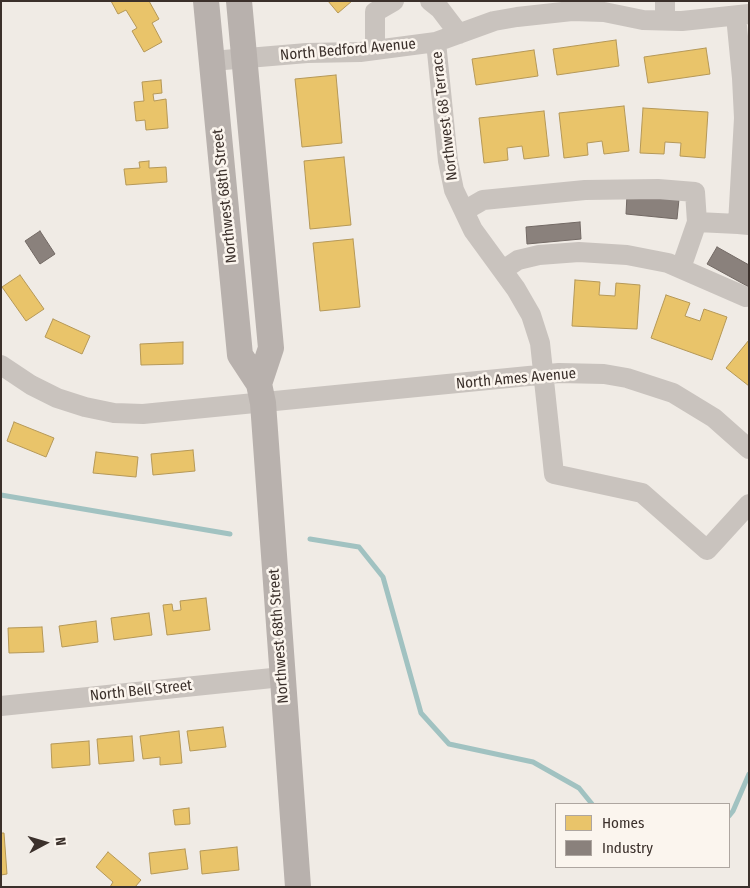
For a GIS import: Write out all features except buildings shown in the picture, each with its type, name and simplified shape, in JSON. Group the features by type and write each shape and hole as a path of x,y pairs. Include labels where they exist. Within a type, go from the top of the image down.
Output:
{"main road":[{"name":"Northwest 68th Street","path":"206,1 240,355 261,394"},
{"name":"Northwest 68th Street","path":"239,1 271,348 261,394 298,887"}],"street":[{"path":"375,50 375,12 394,1"},
{"path":"430,1 440,9 459,34"},
{"name":"North Bedford Avenue","path":"212,61 244,60 307,53 375,50 436,42 494,21 572,11 604,12 642,20 665,11 682,21 744,11"},
{"path":"697,222 743,224 744,118 742,78 744,11"},
{"name":"Northwest 68 Terrace","path":"436,42 448,161 454,190 474,230 516,289 531,315 540,343 554,474 642,493 707,550 749,504"},
{"path":"464,211 484,200 586,190 695,192 697,222 681,268"},
{"path":"503,270 518,260 538,255 579,252 627,255 668,263 746,297"},
{"name":"North Ames Avenue","path":"1,365 31,385 57,398 85,408 114,413 143,414 261,394 544,375 604,374 627,378 673,393 714,418 749,450"},
{"name":"North Bell Street","path":"1,706 282,677"}],"waterway":[{"path":"1,495 230,534"},
{"path":"310,539 359,547 383,577 421,713 449,744 533,762 579,788 591,803"},
{"path":"730,815 749,774"}]}
